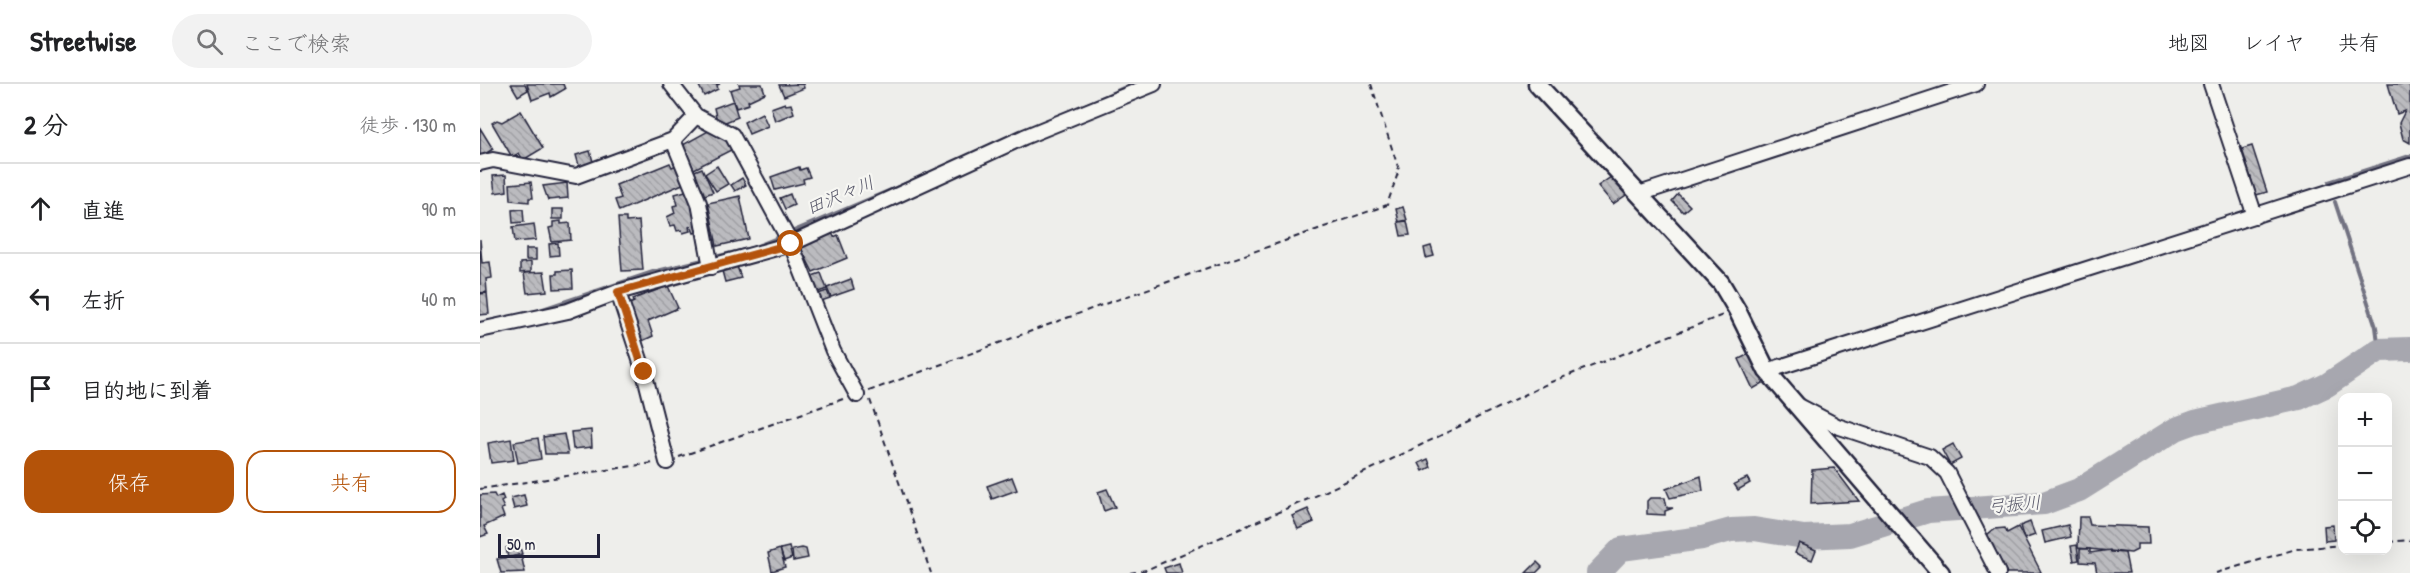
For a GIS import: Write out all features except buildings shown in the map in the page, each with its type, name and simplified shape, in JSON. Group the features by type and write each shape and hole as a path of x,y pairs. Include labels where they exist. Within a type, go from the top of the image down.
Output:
{"street":[{"path":"670,84 696,116 732,135 791,244 833,351 857,395"},
{"path":"480,330 567,311 618,292 791,244 1024,137 1154,84"},
{"path":"1537,84 1721,283 1737,309 1767,371 1941,573"},
{"path":"1639,194 1976,84"},
{"path":"2211,84 2255,216"},
{"path":"480,163 493,160 576,176 673,140 696,116"},
{"path":"673,140 699,203 711,266"},
{"path":"1767,371 2410,166"},
{"path":"618,292 644,372 667,462"},
{"path":"1794,404 1837,426 1930,457 1947,473 1998,573"}],"path":[{"path":"931,573 867,391 1102,305 1387,205 1399,170 1371,84"},
{"path":"1130,573 1146,570 1322,493 1551,382 1737,309"},
{"path":"2392,542 2410,540"},
{"path":"2216,573 2296,549 2338,546"}],"waterway":[{"name":"田沢々川","path":"1081,107 1132,84"},
{"path":"2330,185 2329,182 2410,156"},
{"name":"田沢々川","path":"789,233 926,175"},
{"path":"2335,202 2376,327 2379,350"},
{"name":"田沢々川","path":"540,310 653,272 752,248 782,236"},
{"name":"弓振川","path":"1598,573 1621,549 1702,538 1731,530 1754,529 1804,537 1850,535 1928,511 2044,503 2079,490 2176,429 2195,422 2299,398 2327,385 2379,350 2410,349"}],"route":[{"path":"644,372 618,292 791,244"}]}
